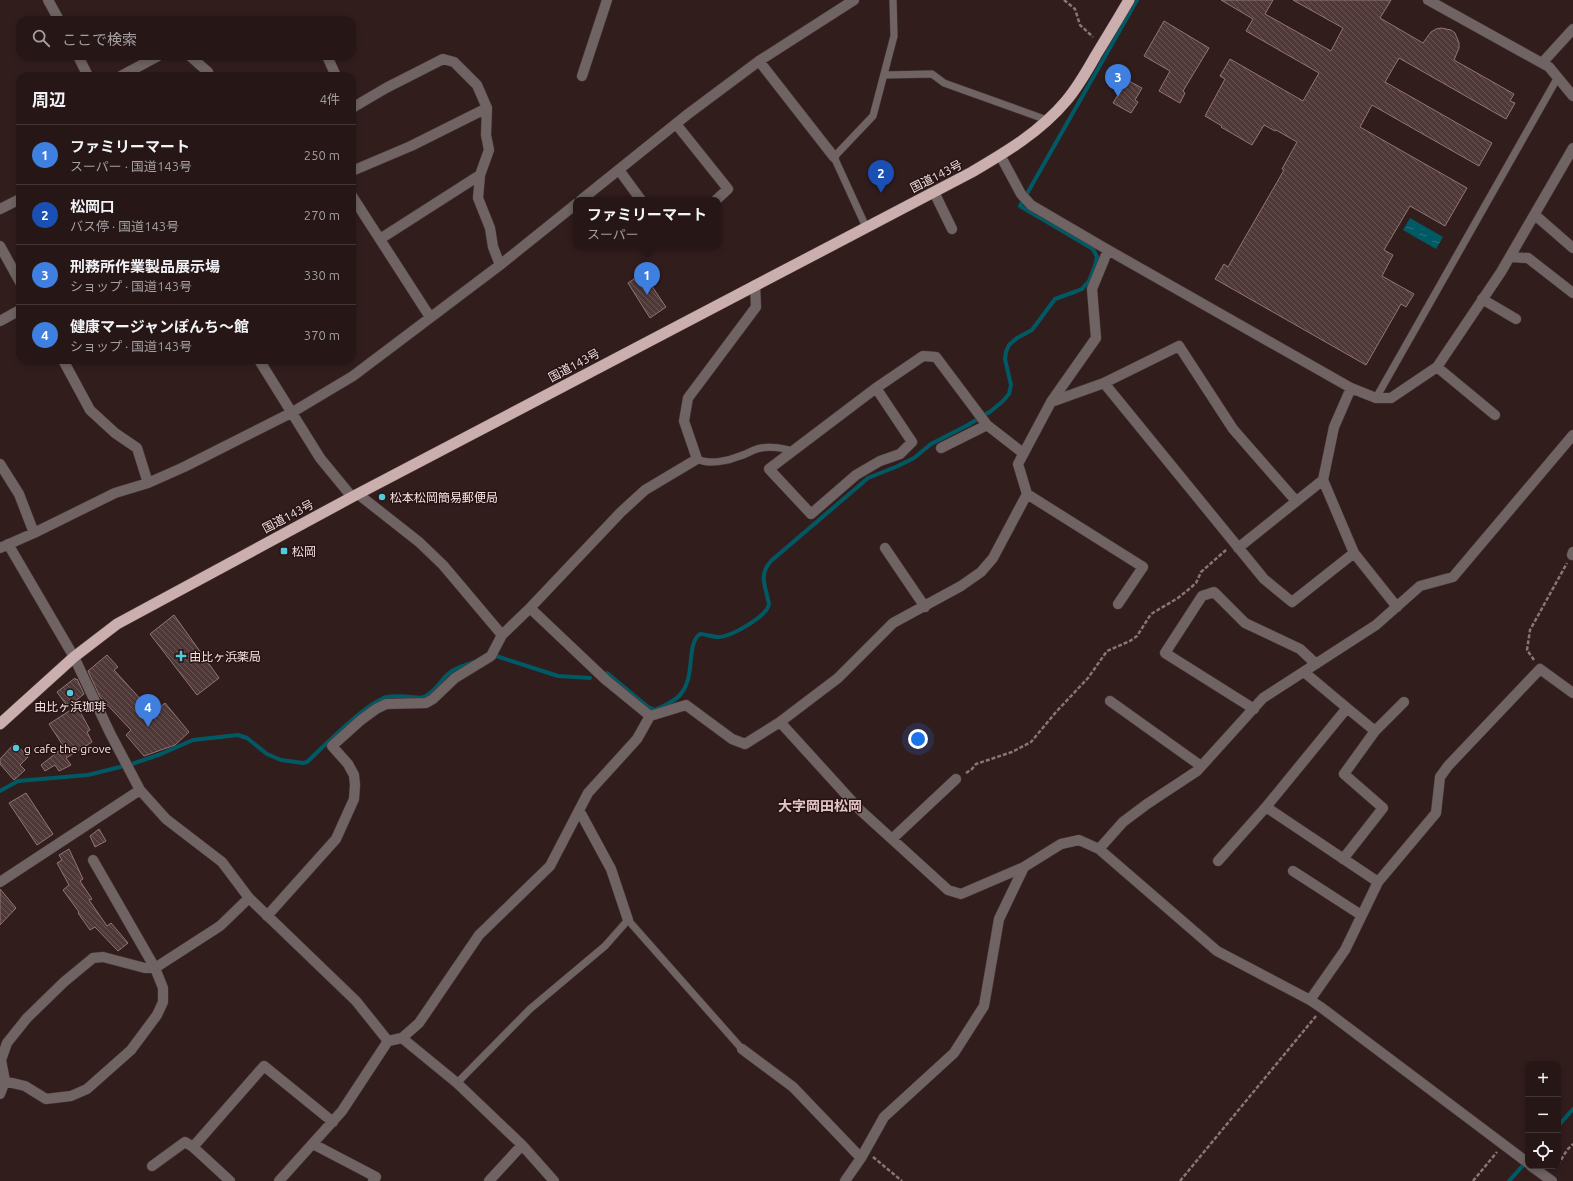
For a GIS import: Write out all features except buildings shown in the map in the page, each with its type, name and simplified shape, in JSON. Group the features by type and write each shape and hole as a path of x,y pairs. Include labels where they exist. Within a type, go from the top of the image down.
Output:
{"highway":[{"name":"国道143号","path":"0,724 74,657 117,624 355,495 1000,156 1048,120 1067,101 1129,0"}],"street":[{"path":"48,0 57,16"},
{"path":"582,76 608,0"},
{"path":"585,197 676,124 759,61 854,0"},
{"path":"1428,0 1549,67 1573,96"},
{"path":"1542,63 1573,30"},
{"path":"356,106 386,88 443,59 454,62 477,85 487,108 486,135 489,150 480,175 478,198 490,228 493,247 500,265"},
{"path":"80,60 86,72"},
{"path":"128,72 151,60"},
{"path":"194,60 208,72"},
{"path":"329,60 334,72"},
{"path":"759,61 834,157"},
{"path":"356,169 418,143 487,108"},
{"path":"676,124 728,190 720,197"},
{"path":"1000,156 1021,194 1031,204 1108,250 1351,388 1376,398 1391,398 1437,367 1510,257 1573,148"},
{"path":"618,170 639,197"},
{"path":"380,239 480,175"},
{"path":"934,192 952,229"},
{"path":"0,209 16,201"},
{"path":"356,202 430,317"},
{"path":"388,1041 356,1001 249,898 222,862 166,819 140,790 110,733 74,657 4,546 115,493 148,483 184,468 291,412 353,376 500,265 573,206"},
{"path":"1535,215 1573,248"},
{"path":"0,246 16,275"},
{"path":"1108,250 1092,288 1096,338 1051,402 1018,464 1027,494 1144,568 1118,604"},
{"path":"1510,257 1528,258 1573,293"},
{"path":"267,916 336,839 354,800 354,775 348,764 332,746 361,720 376,709 386,704 426,703 433,699 455,678 492,654 502,635 530,608 621,512 645,490 697,459 684,421 688,398 756,307 755,285"},
{"path":"1482,299 1516,319"},
{"path":"0,321 16,312"},
{"path":"1051,402 1104,383 1179,346 1232,429 1296,501"},
{"path":"876,388 912,442 900,454 880,461 856,475 811,514 769,468 876,388 923,356 936,357 986,424 1023,453"},
{"path":"64,364 90,410 115,433 136,448 148,483"},
{"path":"261,364 320,458 355,495 419,542 438,561 502,635"},
{"path":"1437,367 1496,415"},
{"path":"1104,383 1264,579 1292,602 1354,553"},
{"path":"1351,388 1334,426 1323,480 1354,553 1397,607"},
{"path":"941,448 986,424"},
{"path":"1099,849 1123,822 1147,804 1197,771 1263,698 1376,625 1420,586 1453,577 1573,435"},
{"path":"0,464 19,494 34,533"},
{"path":"1236,545 1323,480"},
{"path":"279,1181 342,1111 388,1041 402,1038 419,1022 479,935 550,866 588,793 637,740 650,716 686,705 732,739 745,744 780,722 838,678 894,623 961,586 980,572 993,558 1027,494"},
{"path":"885,548 925,607"},
{"path":"1254,708 1165,653 1202,596 1214,592 1245,623 1300,649 1316,664"},
{"path":"530,608 606,680 650,716"},
{"path":"1310,1000 1345,950 1378,882 1436,813 1440,777 1448,766 1540,669 1573,694"},
{"path":"1304,672 1375,732"},
{"path":"1110,701 1201,766"},
{"path":"1343,858 1383,808 1344,774 1375,732 1404,702"},
{"path":"1218,861 1266,807 1347,708"},
{"path":"780,722 860,810 948,890 961,894 1024,867 1061,844 1079,840 1099,849 1218,951 1310,1000 1322,1008 1525,1162"},
{"path":"892,839 956,779"},
{"path":"0,882 140,790"},
{"path":"1266,807 1378,882"},
{"path":"579,810 611,869 628,920"},
{"path":"2,1080 25,1086 46,1099 71,1096 87,1089 131,1050 156,1015 163,1002 163,988 155,968 93,860"},
{"path":"844,1181 884,1117 954,1053 984,1006 999,919 1024,867"},
{"path":"1293,871 1361,915"},
{"path":"0,1094 2,1080 1,1060 7,1042 27,1018 64,982 93,958 103,957 144,968 155,968 220,926 249,898"},
{"path":"402,1038 457,1083 522,1145 554,1181"},
{"path":"742,1049 793,1087 862,1154"},
{"path":"193,1147 264,1066 333,1122"},
{"path":"152,1166 185,1142 193,1147 230,1181"},
{"path":"313,1144 376,1177 373,1181"},
{"path":"489,1181 522,1145"},
{"path":"1535,1169 1552,1181"}],"lane":[{"path":"866,227 834,157 873,116 894,36 893,0"},
{"path":"884,75 932,74 944,83 1048,120"},
{"path":"1376,398 1558,77"},
{"path":"697,459 704,463 718,461 740,456 762,448 787,449 793,451"},
{"path":"457,1083 530,1009 605,946 628,920 742,1049"}],"path":[{"path":"1064,0 1075,9 1080,25 1102,45"},
{"path":"956,779 972,769 976,764 1012,752 1031,742 1056,712 1088,678 1107,651 1130,641 1137,636 1151,614 1178,598 1188,590 1196,582 1200,572 1236,545"},
{"path":"1540,669 1527,650 1530,630 1572,554"},
{"path":"1180,1181 1322,1008"},
{"path":"1561,1160 1573,1144"},
{"path":"1473,1181 1507,1147"},
{"path":"862,1154 902,1181"}],"water":[{"path":"1410,218 1443,237 1436,249 1403,230"}],"waterway":[{"path":"607,673 648,707 655,710 673,701 679,696 688,680 693,646 700,634 718,637 731,634 755,620 767,609 769,604 764,573 771,561 868,478 914,458 931,444 991,411 1009,394 1011,385 1005,359 1009,345 1017,338 1032,330 1055,299 1082,289 1089,281 1097,257 1093,249 1020,206 1137,0"},
{"path":"493,655 558,676 590,678"},
{"path":"0,791 18,781 88,775 132,764 161,754 193,740 238,735 247,738 267,754 281,760 303,763 307,762 368,707 391,696 421,698 426,696 452,671 473,662"},
{"path":"1561,1123 1573,1109"},
{"path":"1509,1181 1525,1163"}],"place":[{"name":"刑務所作業製品展示場","path":"1118,97"},
{"name":"松岡口","path":"881,193"},
{"name":"ファミリーマート","path":"647,295"},
{"name":"松本松岡簡易郵便局","path":"382,497"},
{"name":"松岡","path":"284,551"},
{"name":"由比ヶ浜薬局","path":"181,656"},
{"name":"由比ヶ浜珈琲","path":"70,693"},
{"name":"健康マージャンぽんち～館","path":"148,727"},
{"name":"g cafe the grove","path":"16,748"}],"district":[{"name":"大字岡田松岡","path":"820,806"}]}
